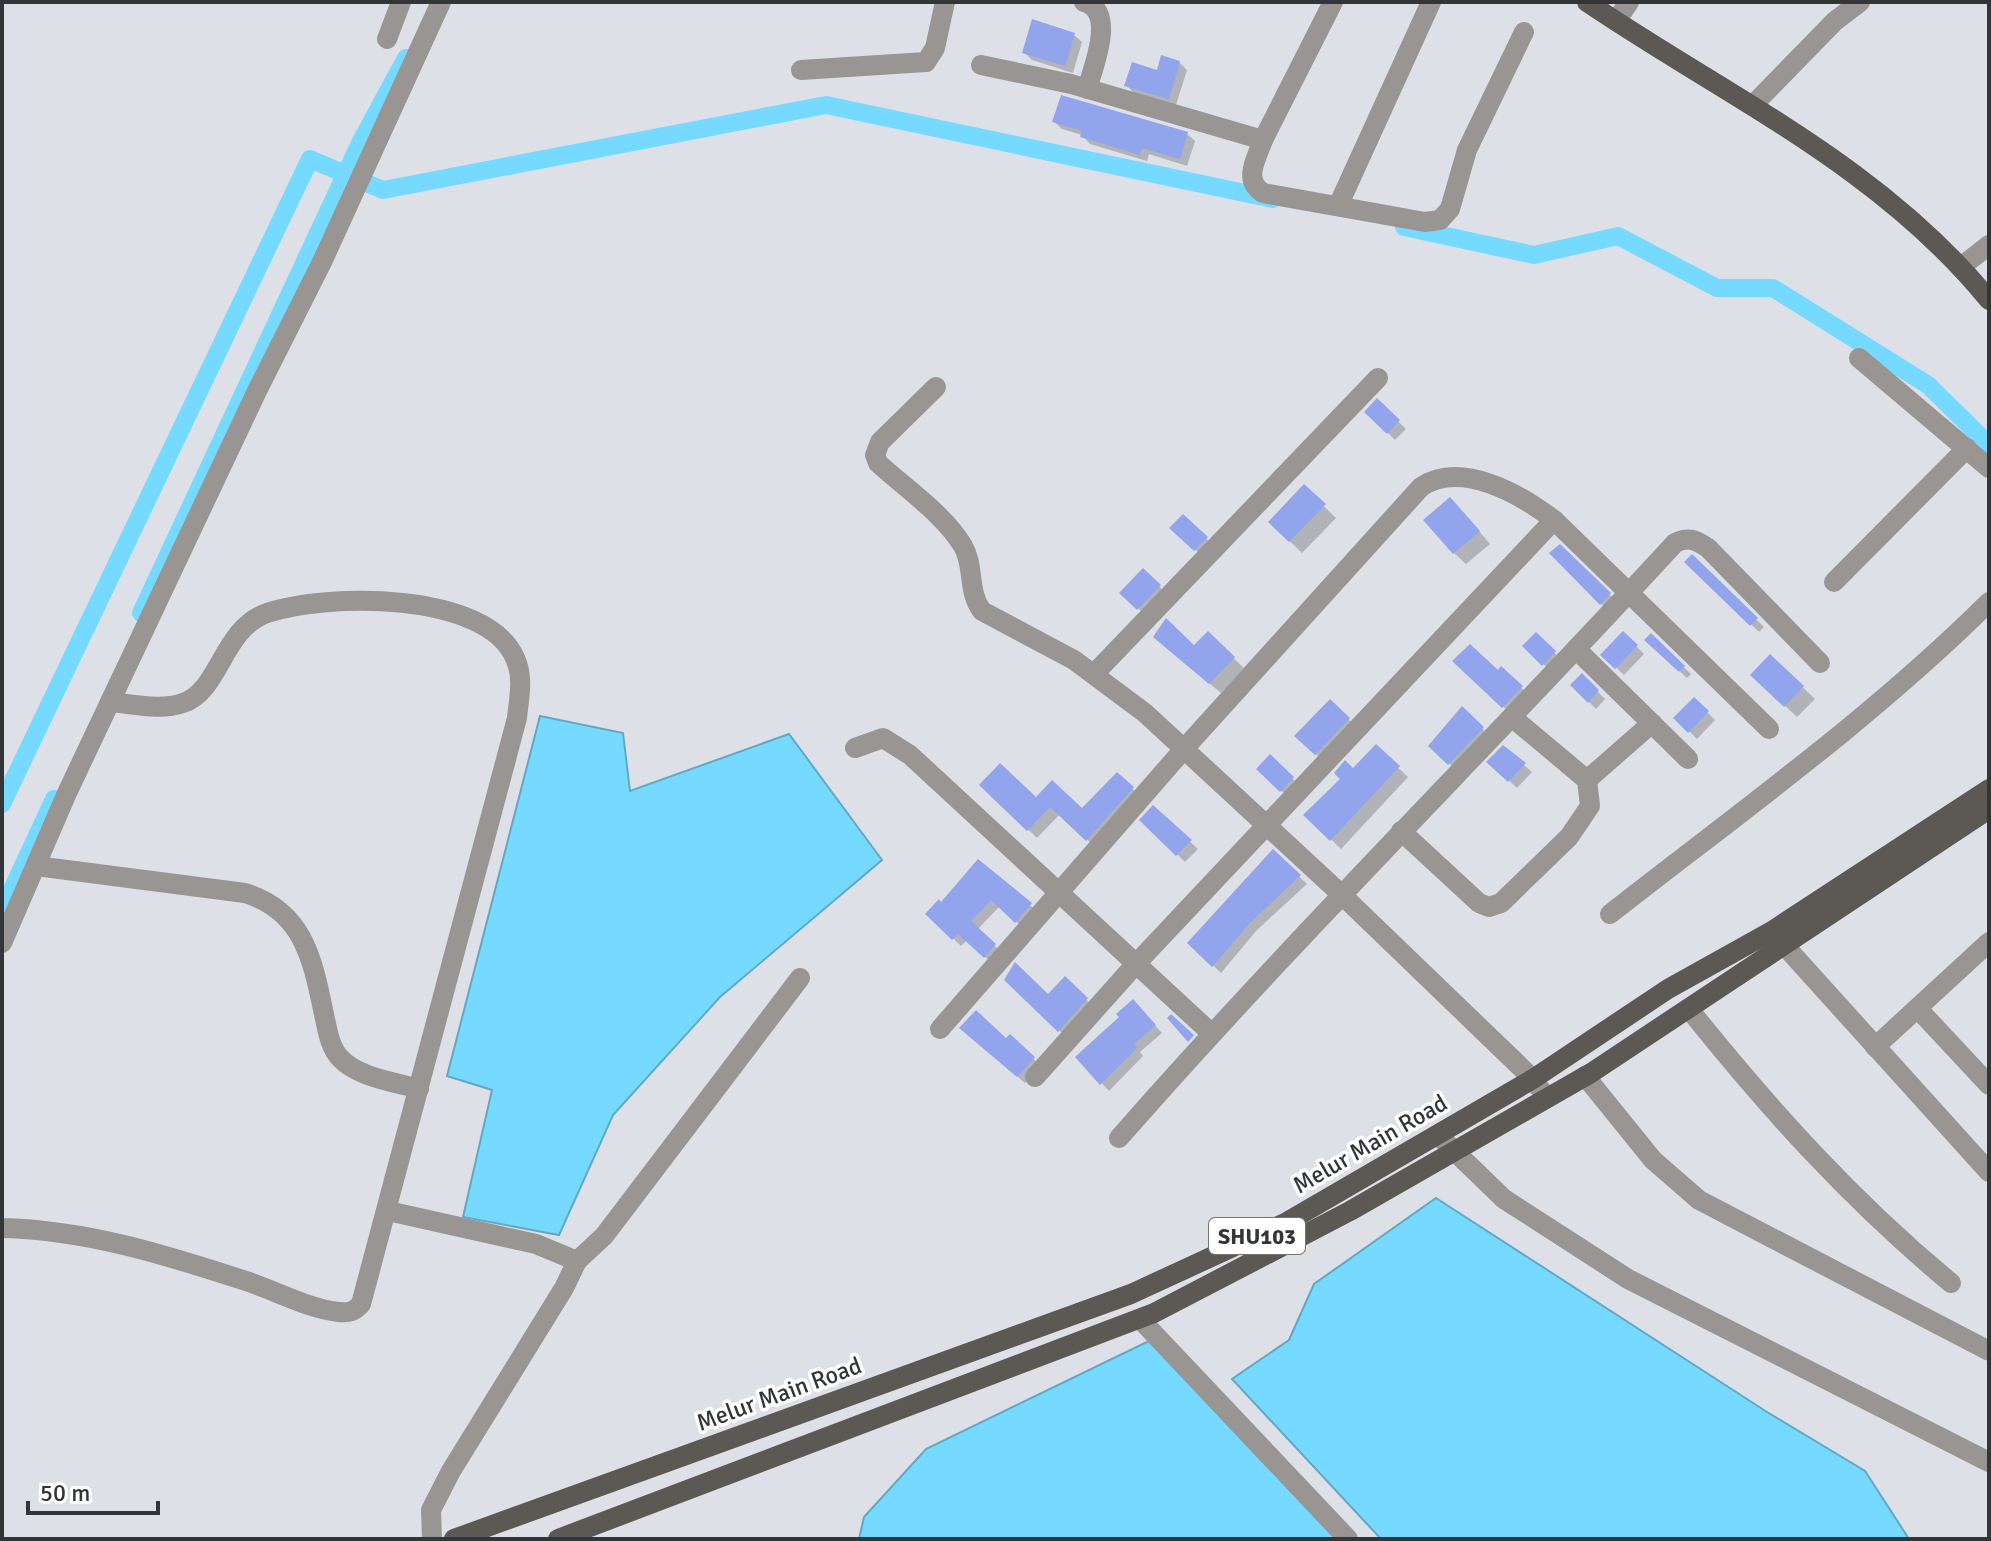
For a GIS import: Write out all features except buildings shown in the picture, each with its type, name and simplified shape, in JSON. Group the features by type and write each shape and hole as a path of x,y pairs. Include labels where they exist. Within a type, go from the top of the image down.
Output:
{"main road":[{"path":"1587,2 1754,104 1874,188 1962,266 1989,300"},
{"name":"Melur Main Road","path":"454,1539 1131,1294 1546,1097 1585,1076 1689,1009 1778,938 1989,789"},
{"name":"Melur Main Road","path":"558,1539 1140,1319 1350,1211 1533,1079 1668,989 1778,938 1989,809"}],"street":[{"path":"387,39 401,2"},
{"path":"2,943 110,702 355,192 441,2"},
{"path":"801,70 926,62 935,48 945,2"},
{"path":"1084,2 1098,13 1101,24 1087,89"},
{"path":"1333,2 1263,140 1251,174 1257,189 1425,222 1440,220 1450,209 1467,150 1488,100 1524,32"},
{"path":"1338,206 1431,2"},
{"path":"1616,21 1629,2"},
{"path":"1754,104 1835,21 1860,2"},
{"path":"981,65 1087,89 1263,140"},
{"path":"1962,266 1989,245"},
{"path":"1859,358 1989,468"},
{"path":"1094,674 1378,378"},
{"path":"936,387 880,442 875,455 878,463 954,533 965,549 975,601 982,611 1094,674 1145,713 1342,895 1533,1079 1546,1097"},
{"path":"1834,582 1967,448"},
{"path":"940,1029 1183,750 1421,487 1434,478 1450,476 1509,491 1554,520 1769,729"},
{"path":"1035,1077 1134,966 1554,520"},
{"path":"1119,1138 1211,1033 1401,831 1513,718 1675,543 1683,539 1695,540 1708,548 1820,663"},
{"path":"2,1228 76,1233 124,1244 248,1282 321,1309 349,1313 361,1304 517,718 521,680 515,658 504,641 485,626 426,606 385,599 270,612 249,621 232,640 196,696 184,703 163,708 110,702"},
{"path":"1610,914 1913,677 1989,602"},
{"path":"1576,649 1688,759"},
{"path":"1401,831 1479,903 1495,906 1569,837 1583,819 1591,796 1587,780 1513,718"},
{"path":"1587,780 1652,723"},
{"path":"855,748 873,739 893,741 1134,966 1211,1033"},
{"path":"36,866 245,893 267,900 284,912 297,929 314,968 331,1046 341,1060 355,1069 419,1089"},
{"path":"1778,938 1989,1172"},
{"path":"1875,1047 1985,954"},
{"path":"432,1539 431,1510 451,1471 564,1288 577,1261 604,1236 800,978"},
{"path":"1689,1009 1767,1106 1894,1235 1951,1283"},
{"path":"1919,1010 1989,1085"},
{"path":"1585,1076 1653,1160 1677,1185 1699,1200 1989,1351"},
{"path":"1446,1142 1504,1199 1628,1279 1989,1462"},
{"path":"388,1211 536,1244 577,1261"},
{"path":"1140,1319 1348,1539"}],"water":[{"path":"540,716 623,733 630,791 789,734 882,860 720,997 613,1115 559,1235 463,1217 492,1090 447,1076"},
{"path":"1436,1198 1767,1412 1865,1471 1909,1539 1381,1539 1232,1379 1289,1340 1314,1284"},
{"path":"1151,1340 1338,1539 859,1539 864,1517 926,1449"}],"waterway":[{"path":"141,613 360,143 406,58"},
{"path":"2,804 310,159 383,190 826,105 1273,199"},
{"path":"1404,227 1534,255 1618,236 1717,288 1773,288 1928,385 1989,445"},
{"path":"2,911 54,799"}]}
